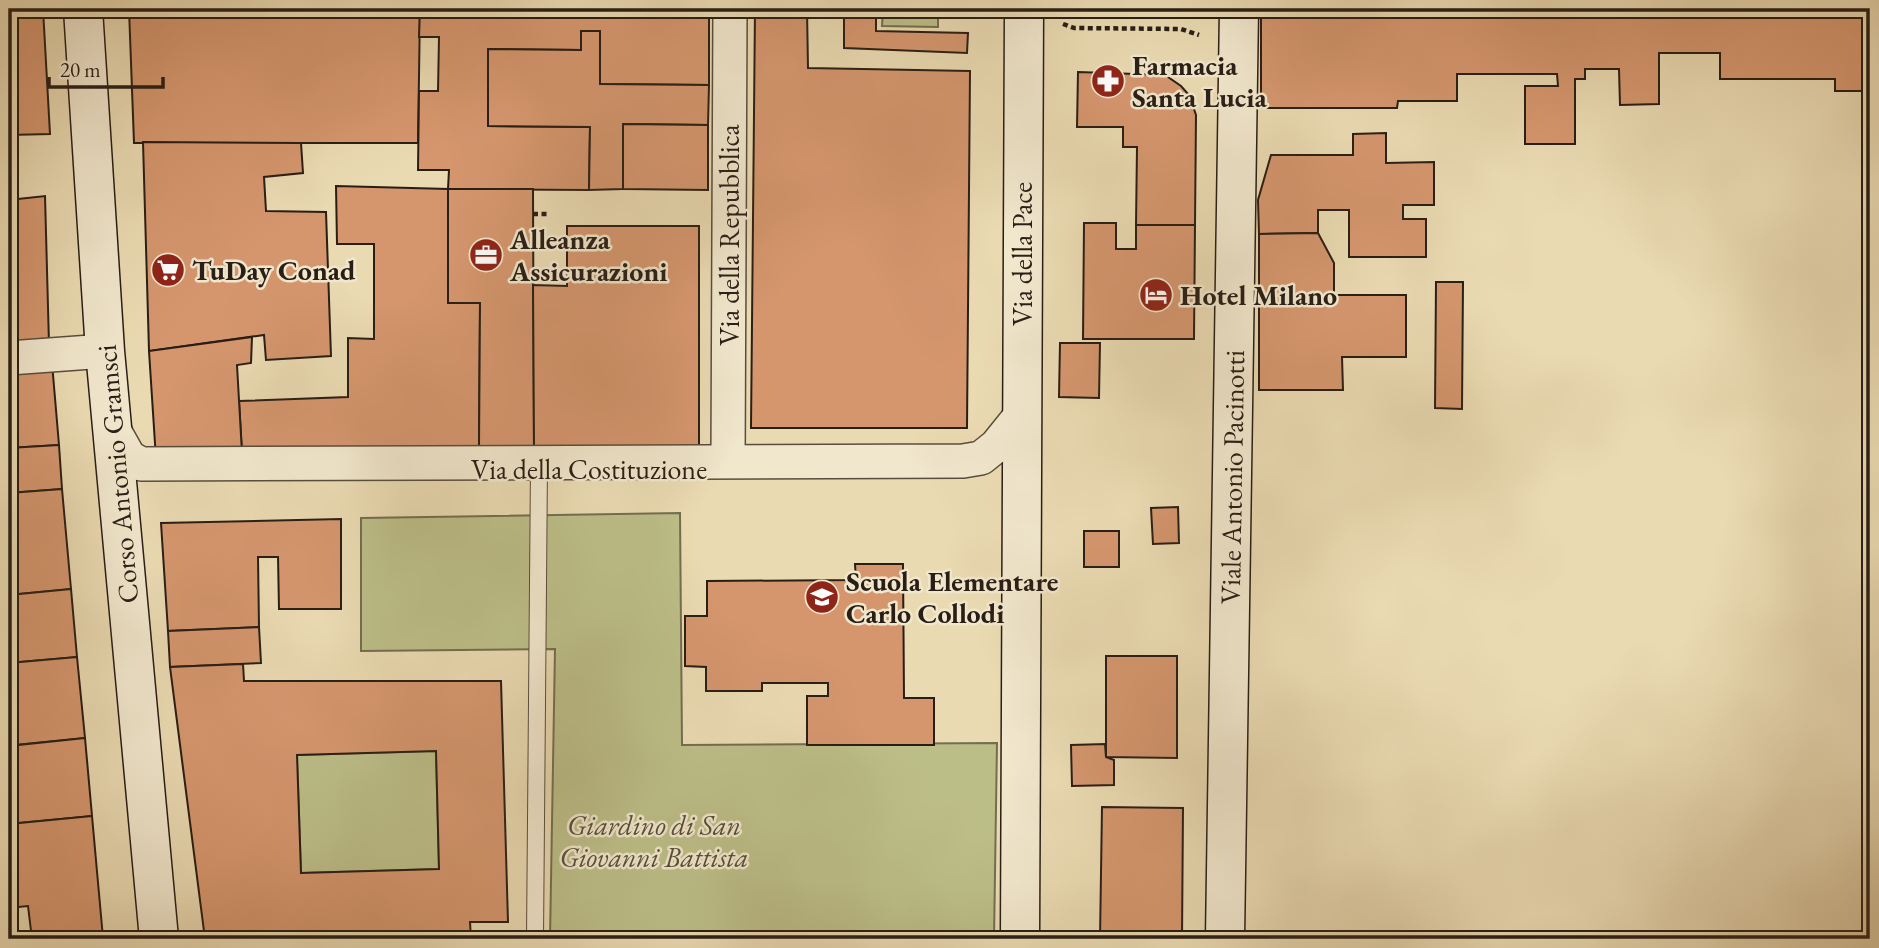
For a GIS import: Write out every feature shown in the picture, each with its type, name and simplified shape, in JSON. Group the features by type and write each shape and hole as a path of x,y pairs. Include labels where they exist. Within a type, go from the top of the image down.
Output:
{"street":[{"name":"Corso Antonio Gramsci","path":"83,9 111,425 132,471 159,939"},
{"name":"Via della Repubblica","path":"728,461 730,9"},
{"name":"Viale Antonio Pacinotti","path":"1225,939 1234,11"},
{"name":"Via della Pace","path":"1020,939 1024,15"},
{"path":"9,358 105,351"},
{"name":"Via della Costituzione","path":"132,471 728,461 972,460 981,458 1021,421"}],"lane":[{"name":"Via della Costituzione","path":"539,466 962,469 981,467 992,462 1007,447 1021,421"},
{"path":"535,939 539,466"},
{"name":"Corso Antonio Gramsci","path":"132,471 124,480 168,939"}],"path":[{"path":"1024,15 1074,28 1181,29 1202,37 1206,43"},
{"path":"533,214 550,214"}],"green space":[{"path":"883,9 938,9 938,27 882,26"},
{"name":"Giardino di San Giovanni Battista","path":"680,513 682,745 997,743 994,939 550,939 555,649 361,651 361,518"},
{"path":"436,751 439,869 301,873 297,755"}],"building":[{"path":"9,9 43,9 50,134 9,135"},
{"path":"129,9 420,9 418,143 134,143"},
{"path":"420,9 709,9 709,85 600,84 600,31 581,31 581,50 488,49 488,126 590,127 589,190 448,189 449,170 418,170 419,91 438,91 439,37 419,37"},
{"path":"755,9 807,9 808,68 970,71 967,428 751,428"},
{"path":"836,9 876,9 876,31 968,33 967,53 844,48 844,18"},
{"path":"1261,9 1870,9 1870,91 1835,91 1835,79 1720,79 1720,53 1659,53 1659,104 1620,105 1619,69 1585,69 1585,79 1575,79 1575,144 1525,144 1525,86 1558,86 1557,74 1457,74 1457,101 1398,101 1397,108 1261,108"},
{"path":"581,31 600,31 600,84 709,85 708,125 623,124 623,189 589,190 590,127 488,126 488,49 581,50"},
{"path":"1078,72 1165,75 1189,95 1196,115 1195,225 1136,225 1137,147 1123,147 1123,127 1077,127"},
{"path":"623,124 708,125 708,190 623,189"},
{"path":"1386,133 1386,163 1434,162 1434,205 1403,205 1403,219 1426,219 1426,257 1349,257 1349,210 1318,210 1318,233 1259,234 1258,200 1271,155 1353,155 1353,134"},
{"path":"143,142 301,143 303,173 264,177 266,211 326,212 331,356 266,360 264,335 149,351"},
{"path":"336,186 448,189 448,303 480,303 479,448 242,453 239,401 348,397 348,338 374,339 374,244 337,244"},
{"path":"448,189 533,189 534,448 479,448 480,303 448,303"},
{"path":"45,196 49,344 9,347 9,200"},
{"name":"Hotel Milano","path":"1084,223 1116,223 1116,249 1136,249 1136,225 1195,225 1194,339 1083,339"},
{"path":"567,226 699,226 699,446 534,448 533,285 567,286"},
{"path":"1318,233 1334,263 1334,295 1406,295 1406,357 1342,357 1343,390 1259,390 1259,234"},
{"path":"1436,282 1463,282 1462,409 1435,408"},
{"path":"252,337 251,363 237,365 242,453 156,459 149,351"},
{"path":"1060,343 1100,343 1099,398 1059,397"},
{"path":"52,363 59,445 9,448 9,366"},
{"path":"59,445 62,489 9,493 9,448"},
{"path":"62,489 71,589 9,595 9,493"},
{"path":"1178,507 1179,543 1153,544 1151,508"},
{"path":"341,519 341,609 279,609 278,557 258,557 259,627 168,631 161,523"},
{"path":"1084,531 1119,531 1119,567 1084,567"},
{"path":"855,564 903,564 904,698 934,698 934,745 807,745 807,696 828,696 828,683 762,683 762,691 706,691 706,667 685,666 685,616 707,616 707,581 856,580"},
{"path":"71,589 77,657 9,663 9,595"},
{"path":"259,627 261,663 170,667 168,631"},
{"path":"1106,656 1177,656 1177,758 1106,757"},
{"path":"77,657 85,738 15,745 9,663"},
{"path":"243,664 244,681 501,681 508,922 470,922 471,939 205,939 170,667","holes":["436,751 439,869 301,873 297,755"]},
{"path":"9,681 15,745 9,746"},
{"path":"85,738 92,816 9,824 9,746"},
{"path":"1105,744 1106,757 1114,760 1114,785 1072,786 1071,745"},
{"path":"1102,807 1183,808 1182,939 1100,939"},
{"path":"92,816 103,938 32,939 28,906 9,908 9,824"}],"place":[{"name":"Farmacia Santa Lucia","path":"1108,81"},
{"name":"Alleanza Assicurazioni","path":"486,255"},
{"name":"TuDay Conad","path":"168,270"},
{"name":"Hotel Milano","path":"1156,295"},
{"name":"Scuola Elementare Carlo Collodi","path":"822,597"}]}
